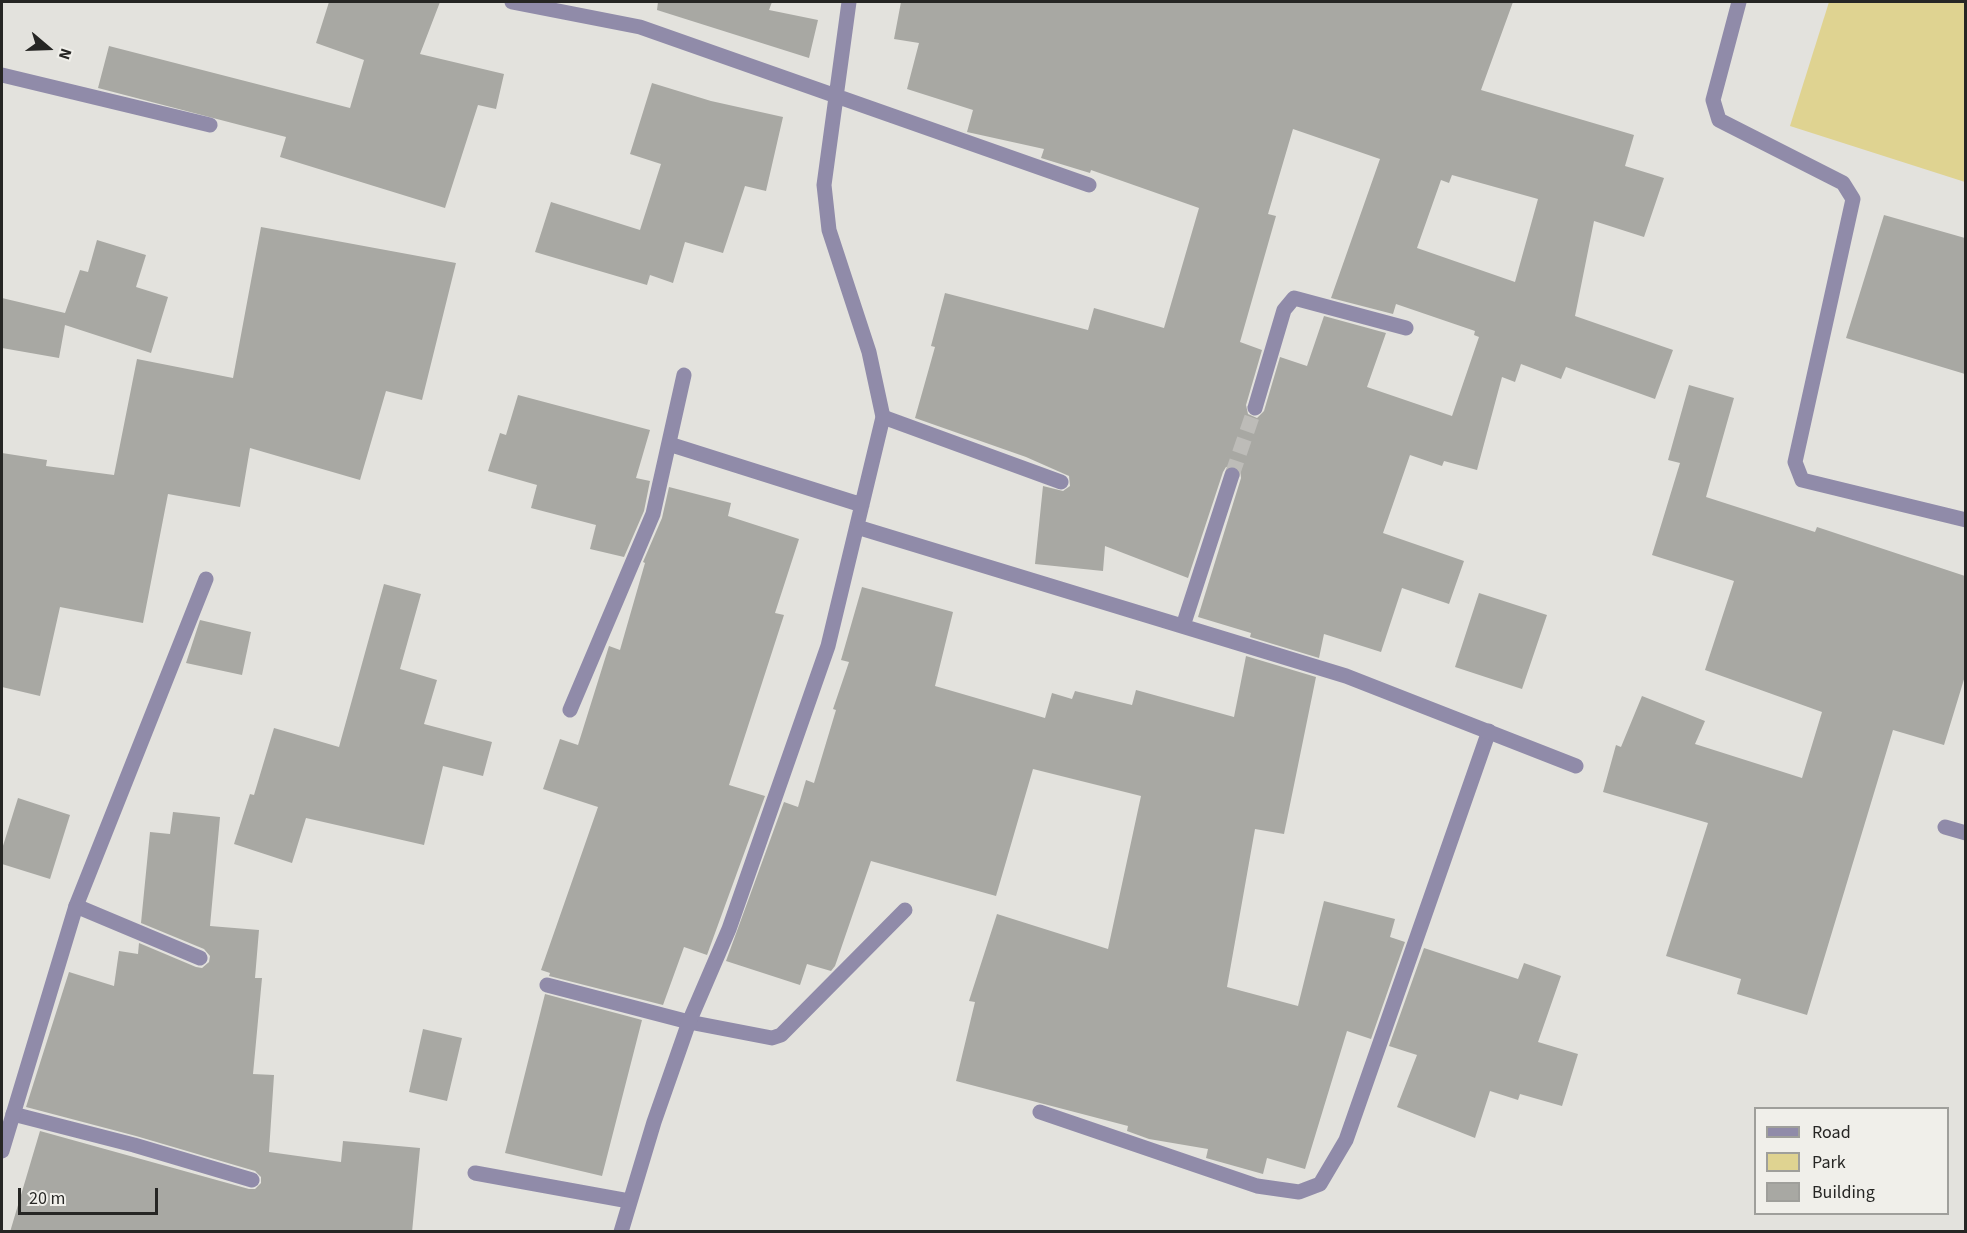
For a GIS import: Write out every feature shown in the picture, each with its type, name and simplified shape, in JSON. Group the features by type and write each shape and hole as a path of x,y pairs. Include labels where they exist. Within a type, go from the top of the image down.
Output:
{"street":[{"path":"512,2 640,27 1089,185"},
{"path":"621,1232 629,1201 689,1022 729,929 828,646 883,417 869,352 829,230 824,185 849,2"},
{"path":"1739,2 1713,100 1719,120 1843,183 1853,199 1794,462 1802,480 1965,520"},
{"path":"2,75 210,125"},
{"path":"1255,408 1284,310 1294,298 1406,328"},
{"path":"570,710 653,514 684,375"},
{"path":"883,417 1061,482"},
{"path":"669,444 862,505"},
{"path":"1183,626 1232,475"},
{"path":"857,527 1346,676 1576,766"},
{"path":"2,1151 76,906 206,579"},
{"path":"1040,1112 1257,1186 1299,1192 1320,1184 1346,1140 1489,731"},
{"path":"1945,827 1965,833"},
{"path":"76,906 200,958"},
{"path":"547,985 689,1022 758,1037 781,1035 904,910"},
{"path":"13,1114 134,1145 252,1180"},
{"path":"474,1173 629,1201"}],"green space":[{"path":"1829,2 1965,2 1965,182 1790,126"}],"building":[{"path":"329,2 440,2 420,54 504,74 496,109 478,105 445,208 280,157 286,137 98,88 109,46 350,108 364,60 316,43"},
{"path":"658,2 772,2 769,10 818,20 809,58 657,10"},
{"path":"901,2 1513,2 1481,90 1634,135 1625,166 1664,178 1644,237 1594,221 1575,316 1673,350 1655,399 1566,367 1561,379 1521,364 1515,382 1502,377 1477,470 1444,461 1442,466 1410,455 1383,533 1464,561 1449,604 1402,588 1381,652 1324,634 1319,658 1250,637 1251,633 1198,617 1241,478 1240,469 1234,466 1226,467 1223,472 1188,578 1105,546 1103,571 1035,564 1043,486 1063,491 1070,486 1069,476 1026,457 915,418 935,347 931,346 945,293 1088,330 1094,308 1164,328 1199,208 1091,170 1090,173 1041,158 1044,149 967,132 973,110 907,89 919,43 894,39","holes":["1293,129 1380,159 1331,298 1393,314 1396,304 1475,331 1474,335 1479,337 1452,416 1367,387 1386,333 1324,316 1307,366 1280,357 1264,411 1257,418 1248,414 1246,405 1262,350 1240,342 1276,216 1268,214","1452,175 1538,199 1515,282 1417,248 1441,180 1449,183"]},
{"path":"652,83 711,101 783,117 766,191 745,186 723,253 685,242 673,283 650,275 647,285 535,252 551,202 640,230 661,164 630,154"},
{"path":"1884,215 1965,238 1965,374 1846,338"},
{"path":"261,227 456,263 422,400 386,391 360,480 250,448 240,507 168,494 143,623 60,607 40,696 2,687 2,453 47,460 46,466 114,475 137,359 233,378"},
{"path":"97,240 146,255 136,287 168,297 151,353 65,325 59,358 2,348 2,298 65,313 80,270 88,272"},
{"path":"1689,385 1734,398 1706,497 1815,532 1817,527 1965,576 1965,676 1944,745 1893,730 1807,1015 1737,994 1741,979 1666,956 1708,823 1603,792 1616,745 1621,747 1642,696 1705,721 1695,744 1802,778 1822,712 1705,670 1734,581 1652,555 1680,463 1668,460"},
{"path":"518,395 650,430 636,478 650,481 644,511 624,557 590,549 596,525 531,508 537,485 488,471 500,433 506,435"},
{"path":"669,487 731,503 728,516 799,539 775,613 784,615 729,785 765,796 707,955 684,947 663,1005 549,976 550,973 541,970 598,807 543,789 560,739 578,745 609,646 620,650 645,563 643,562 662,518"},
{"path":"384,584 421,594 400,669 437,680 424,724 492,742 483,776 443,766 424,845 306,818 292,863 234,844 250,794 254,795 274,728 339,747"},
{"path":"862,587 953,612 935,686 1045,718 1052,693 1072,699 1075,691 1132,705 1136,690 1234,717 1246,656 1316,677 1284,834 1255,829 1227,987 1298,1006 1324,901 1395,919 1390,937 1405,942 1371,1039 1347,1031 1305,1169 1267,1158 1263,1174 1206,1158 1208,1149 1149,1139 1127,1131 1128,1126 956,1081 975,1002 969,1001 997,914 1108,949 1141,796 1033,769 996,896 871,861 835,966 831,971 807,964 800,985 726,961 784,802 798,807 806,780 814,783 836,710 833,709 849,662 841,660"},
{"path":"1479,593 1547,615 1522,689 1455,667"},
{"path":"200,620 251,632 242,675 186,663"},
{"path":"18,798 70,815 50,879 2,864 2,849"},
{"path":"173,812 220,817 210,926 259,930 255,978 262,978 253,1074 274,1075 269,1152 341,1162 343,1141 420,1148 412,1232 10,1232 40,1131 249,1189 255,1189 261,1183 261,1177 255,1171 26,1107 69,972 114,986 119,951 138,954 139,943 196,967 202,968 209,962 210,956 204,949 141,923 150,832 170,834"},
{"path":"1424,948 1518,979 1524,963 1561,976 1538,1042 1578,1054 1562,1106 1520,1094 1518,1100 1490,1091 1475,1138 1397,1107 1417,1055 1389,1046"},
{"path":"545,994 642,1020 602,1176 505,1153"},
{"path":"423,1029 462,1038 447,1101 409,1092"}],"tunnel":[{"path":"1232,475 1255,408"}]}
